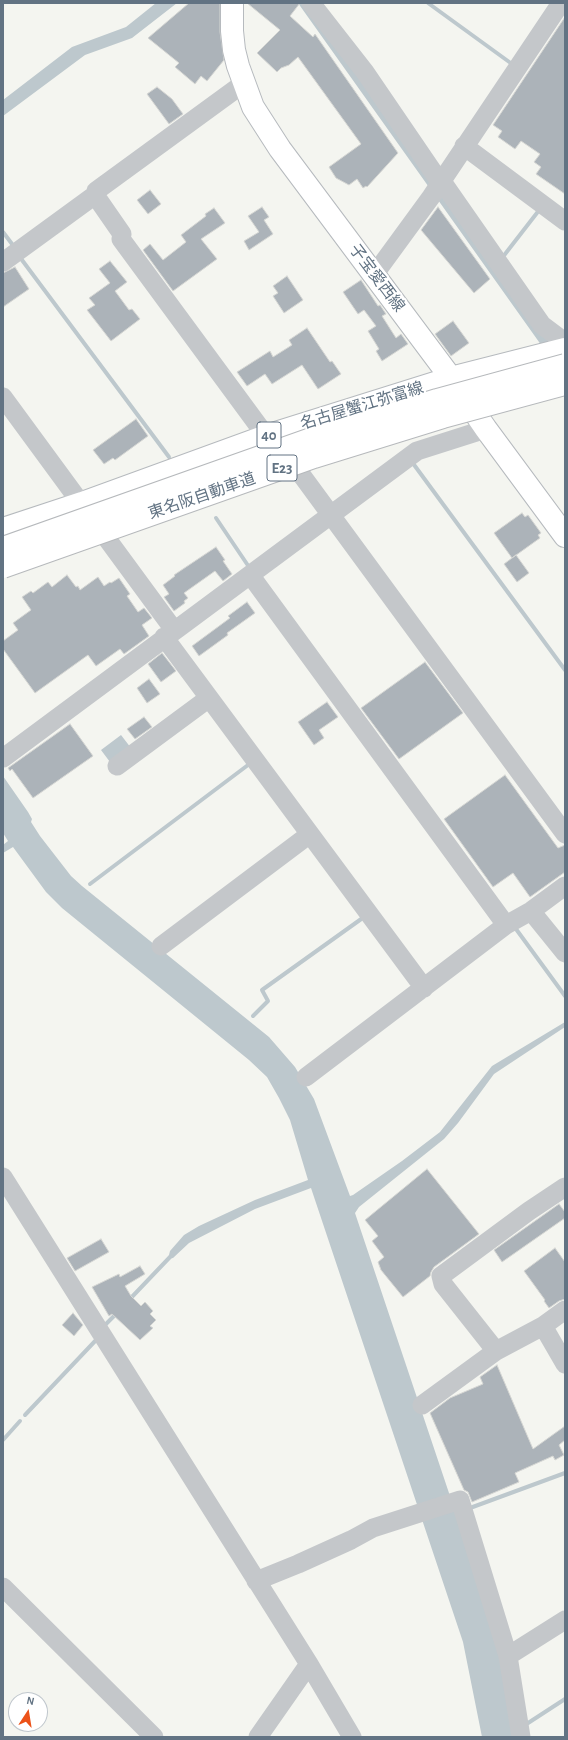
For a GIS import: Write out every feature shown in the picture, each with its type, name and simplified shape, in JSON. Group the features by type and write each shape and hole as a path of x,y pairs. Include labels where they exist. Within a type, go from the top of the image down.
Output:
{"main road":[{"name":"子宝愛西線","path":"232,3 234,50 253,107 280,149 451,378 486,429 565,536"},
{"name":"名古屋蟹江弥富線","path":"3,529 82,503 267,436 451,378 565,349"},
{"name":"東名阪自動車道","path":"3,548 308,440 437,400 565,365"},
{"name":"東名阪自動車道","path":"3,567 314,457 443,417 565,384"}],"street":[{"path":"311,3 365,72 437,186 542,325 565,342"},
{"path":"374,274 437,186 561,3"},
{"path":"3,262 95,195 96,191 244,83"},
{"path":"464,146 565,221"},
{"path":"95,195 122,234 121,239 267,436 303,477 565,834"},
{"path":"3,397 82,503 169,634 209,698 424,988"},
{"path":"3,758 169,634 251,576 330,515 417,451 486,429"},
{"path":"251,576 506,925"},
{"path":"118,766 209,698"},
{"path":"161,946 310,834"},
{"path":"306,1077 506,925 531,910 565,886"},
{"path":"531,910 565,953"},
{"path":"496,1351 443,1284 441,1276 529,1211 565,1187"},
{"path":"6,1188 309,1664 352,1737"},
{"path":"422,1405 496,1351 543,1326 565,1310"},
{"path":"543,1326 565,1364"},
{"path":"256,1581 304,1561 373,1528 460,1500 508,1656 521,1737"},
{"path":"3,1587 154,1737"},
{"path":"508,1656 565,1620"},
{"path":"258,1737 309,1664"}],"shaded area":[{"path":"156,3 177,3 132,38 85,55 3,116 3,100 72,47 126,27"},
{"path":"298,3 307,3 551,338 565,381 539,342"},
{"path":"121,735 131,748 110,762 101,750"},
{"path":"3,776 28,812 32,819 31,822 40,836 71,876 269,1037 295,1067 314,1099 350,1196 402,1161 440,1132 492,1066 565,1022 565,1027 494,1074 458,1123 444,1139 359,1207 355,1213 451,1499 500,1658 515,1737 482,1737 463,1642 311,1188 255,1209 189,1243 173,1258 168,1259 170,1251 184,1235 199,1226 255,1200 308,1180 290,1120 279,1098 267,1077 249,1060 62,908 46,892 13,847 3,853 3,845 8,841 3,833"}],"building":[{"path":"189,3 220,3 220,32 224,60 207,81 201,76 195,84 175,67 179,63 148,38"},
{"path":"247,3 300,3 290,16 313,37 315,34 398,153 367,187 366,186 363,188 357,179 349,185 336,178 329,167 361,144 298,57 289,65 281,68 277,72 257,53 280,30"},
{"path":"565,17 565,194 536,174 541,167 534,162 540,154 521,141 515,149 498,137 502,131 493,125"},
{"path":"157,87 172,99 183,114 169,124 147,94"},
{"path":"150,190 161,204 148,214 137,200"},
{"path":"262,207 269,217 264,220 273,234 249,250 244,241 259,232 248,216"},
{"path":"438,207 490,279 474,293 421,230"},
{"path":"214,208 225,223 201,239 217,259 173,291 143,250 150,244 163,260 186,242 181,235"},
{"path":"110,261 127,282 115,291 129,310 132,309 140,319 111,341 87,310 95,305 89,298 110,283 99,269"},
{"path":"15,267 29,289 3,307 3,273"},
{"path":"287,276 303,300 284,313 273,296 278,293 273,286"},
{"path":"361,280 378,306 380,305 386,314 382,316 396,338 401,334 408,344 382,361 376,351 379,349 368,331 376,326 364,310 358,314 343,292"},
{"path":"453,321 469,343 451,356 435,334"},
{"path":"307,328 330,362 332,361 341,374 318,389 302,365 272,384 265,374 247,386 237,372 270,351 273,357 292,345 289,340"},
{"path":"136,419 148,436 115,460 113,458 104,464 93,450"},
{"path":"522,513 525,517 528,515 541,533 538,535 540,538 512,558 494,533"},
{"path":"216,547 232,574 223,581 215,571 184,593 188,598 184,601 185,603 174,611 164,597 169,594 163,585 175,576 174,575"},
{"path":"516,555 529,573 517,582 504,564"},
{"path":"67,575 80,590 98,577 104,586 119,578 130,594 127,596 138,612 144,608 152,618 142,625 149,636 124,654 120,649 96,666 88,655 35,693 3,649 3,641 18,630 13,623 31,610 22,597 31,591 33,593 48,582 52,587"},
{"path":"247,602 255,613 199,656 192,646 230,618 228,616"},
{"path":"162,653 176,671 161,682 148,664"},
{"path":"425,662 463,713 399,759 361,708"},
{"path":"149,679 160,694 147,703 137,688"},
{"path":"327,702 338,717 319,730 324,738 314,745 298,722"},
{"path":"144,717 152,727 135,739 127,729"},
{"path":"70,724 93,756 33,798 12,769 10,771 8,768"},
{"path":"505,775 558,848 565,845 565,872 530,897 513,873 493,887 444,819"},
{"path":"427,1169 479,1234 434,1267 430,1276 403,1297 381,1270 378,1262 384,1257 372,1241 378,1236 365,1220"},
{"path":"559,1204 565,1212 565,1218 502,1262 494,1250"},
{"path":"101,1239 109,1252 75,1271 67,1258"},
{"path":"555,1248 565,1262 565,1299 549,1308 524,1271"},
{"path":"140,1266 145,1274 125,1286 131,1296 141,1306 145,1302 153,1311 150,1314 156,1320 150,1326 153,1328 140,1340 112,1314 109,1316 92,1287 119,1274 120,1277"},
{"path":"73,1313 83,1325 74,1336 62,1325"},
{"path":"497,1365 533,1449 565,1426 565,1440 559,1445 564,1455 555,1460 553,1456 515,1473 519,1482 472,1502 468,1492 464,1490 430,1413 450,1398 483,1384 480,1377"}],"waterway":[{"path":"428,3 512,64"},
{"path":"502,258 540,209"},
{"path":"3,232 15,248"},
{"path":"19,256 169,457"},
{"path":"412,462 565,670"},
{"path":"216,518 249,567"},
{"path":"90,884 252,762"},
{"path":"253,1016 268,1001 262,990 364,917"},
{"path":"516,929 565,996"},
{"path":"129,1300 170,1257"},
{"path":"105,1325 118,1312"},
{"path":"25,1415 97,1339"},
{"path":"3,1440 20,1421"},
{"path":"470,1508 565,1473"},
{"path":"525,1725 565,1699"}]}
